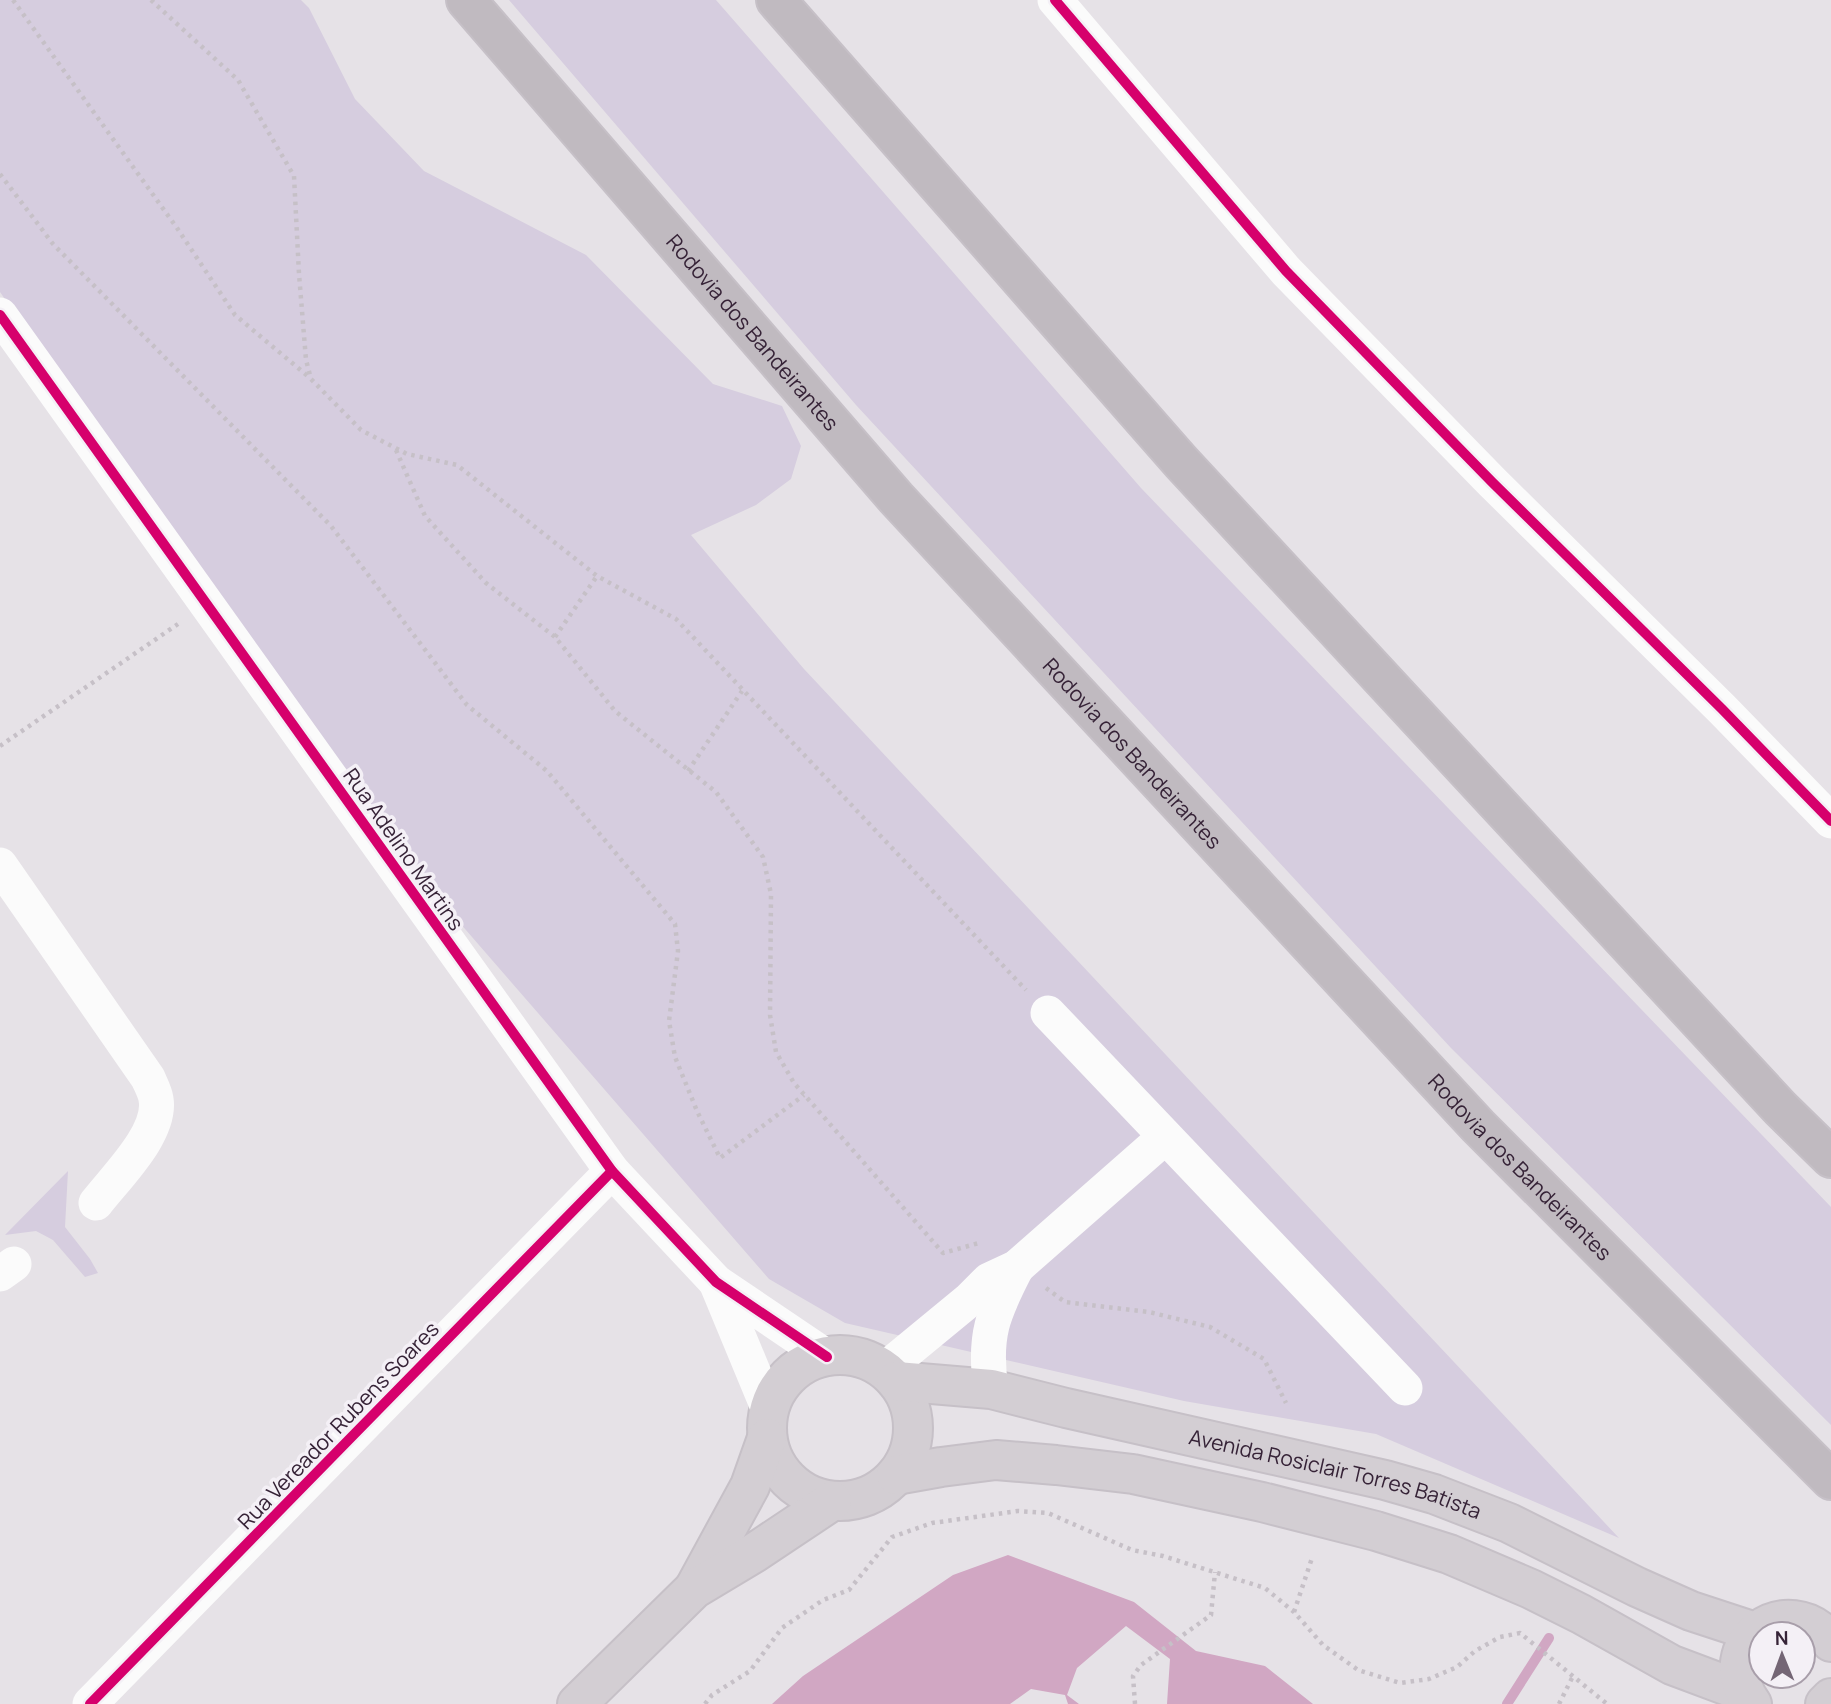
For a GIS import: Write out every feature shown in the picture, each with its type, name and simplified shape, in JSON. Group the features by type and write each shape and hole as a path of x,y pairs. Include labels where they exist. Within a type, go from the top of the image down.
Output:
{"highway":[{"name":"Rodovia dos Bandeirantes","path":"466,0 905,508 1478,1126 1831,1480"},
{"path":"776,0 1181,462 1770,1098 1831,1158"}],"main road":[{"path":"694,1589 750,1486 777,1391 790,1375 807,1363 827,1357 847,1356 867,1360 890,1376 909,1403 913,1428 909,1452 896,1475 878,1490 856,1500 832,1501 809,1494 789,1480 774,1462 768,1424"},
{"name":"Avenida Rosiclair Torres Batista","path":"890,1376 991,1389 1372,1477 1434,1494 1509,1523 1691,1611 1747,1623"},
{"name":"Avenida Rosiclair Torres Batista","path":"896,1475 941,1466 996,1461 1056,1465 1146,1477 1262,1502 1376,1531 1449,1554 1531,1589 1672,1665 1748,1698"},
{"path":"578,1704 694,1589 832,1501"},
{"path":"1783,1620 1831,1601"},
{"name":"Avenida Rosiclair Torres Batista","path":"1817,1628 1831,1642"},
{"path":"1747,1643 1739,1660 1739,1676 1748,1698"},
{"path":"1825,1704 1831,1698"}],"street":[{"path":"1055,0 1286,271 1492,482 1831,821"},
{"name":"Rua Adelino Martins","path":"0,315 612,1171 716,1282 827,1357"},
{"path":"0,865 148,1078 156,1100 155,1118 150,1134 96,1203"},
{"path":"1048,1013 1405,1388"},
{"path":"890,1376 989,1280 1017,1267 1165,1137"},
{"name":"Rua Vereador Rubens Soares","path":"90,1704 612,1171"},
{"path":"991,1389 986,1359 989,1336 995,1315 1017,1267"},
{"name":"Rua Adelino Martins","path":"716,1282 768,1424"}],"path":[{"path":"13,0 177,228 235,315 311,379 361,430 407,454 457,465 597,576 676,619 1048,1013"},
{"path":"151,0 239,80 295,176 300,286 306,360 311,379"},
{"path":"0,174 52,244 331,526 467,705 547,771 675,925 678,951 669,1021 675,1057 720,1158 804,1095"},
{"path":"396,449 425,516 486,583 555,637 615,711 716,792 763,857 771,894 770,1015 776,1052 794,1083 943,1253 984,1242 1065,1301 1149,1312 1210,1327 1264,1359 1286,1403"},
{"path":"555,637 597,576"},
{"path":"0,746 206,604"},
{"path":"688,771 742,691"},
{"path":"705,1704 712,1695 750,1671 782,1628 823,1600 849,1590 892,1537 932,1523 1018,1511 1048,1513 1132,1550 1163,1556 1265,1588 1294,1612 1323,1645 1358,1670 1400,1683 1429,1679 1457,1667 1475,1651 1500,1637 1520,1633 1607,1704"},
{"path":"1294,1612 1312,1558"},
{"path":"1135,1704 1133,1676 1141,1665 1211,1615 1216,1572"},
{"path":"1559,1704 1573,1676"}],"shaded area":[{"path":"0,0 301,0 309,8 355,99 424,171 586,255 713,384 782,406 801,446 791,479 756,505 691,535 804,669 1619,1538 1376,1434 1184,1401 845,1323 769,1279 426,884 144,499 0,292"},
{"path":"509,0 716,0 1141,488 1831,1207 1831,1425 1451,1048 856,405"},
{"path":"68,1171 65,1227 98,1273 85,1277 53,1240 36,1231 5,1235"},
{"path":"1008,1555 1134,1602 1196,1651 1265,1666 1313,1704 1167,1704 1170,1659 1126,1626 1077,1668 1067,1695 1079,1704 1068,1704 1065,1695 1031,1689 1010,1704 772,1704 803,1676 953,1575"}],"waterway":[{"path":"1507,1704 1549,1638"}],"cycle path":[{"path":"1055,0 1286,271 1492,482 1722,709 1831,821"},
{"path":"0,315 612,1171 716,1282 827,1357"},
{"path":"90,1704 612,1171"}]}
